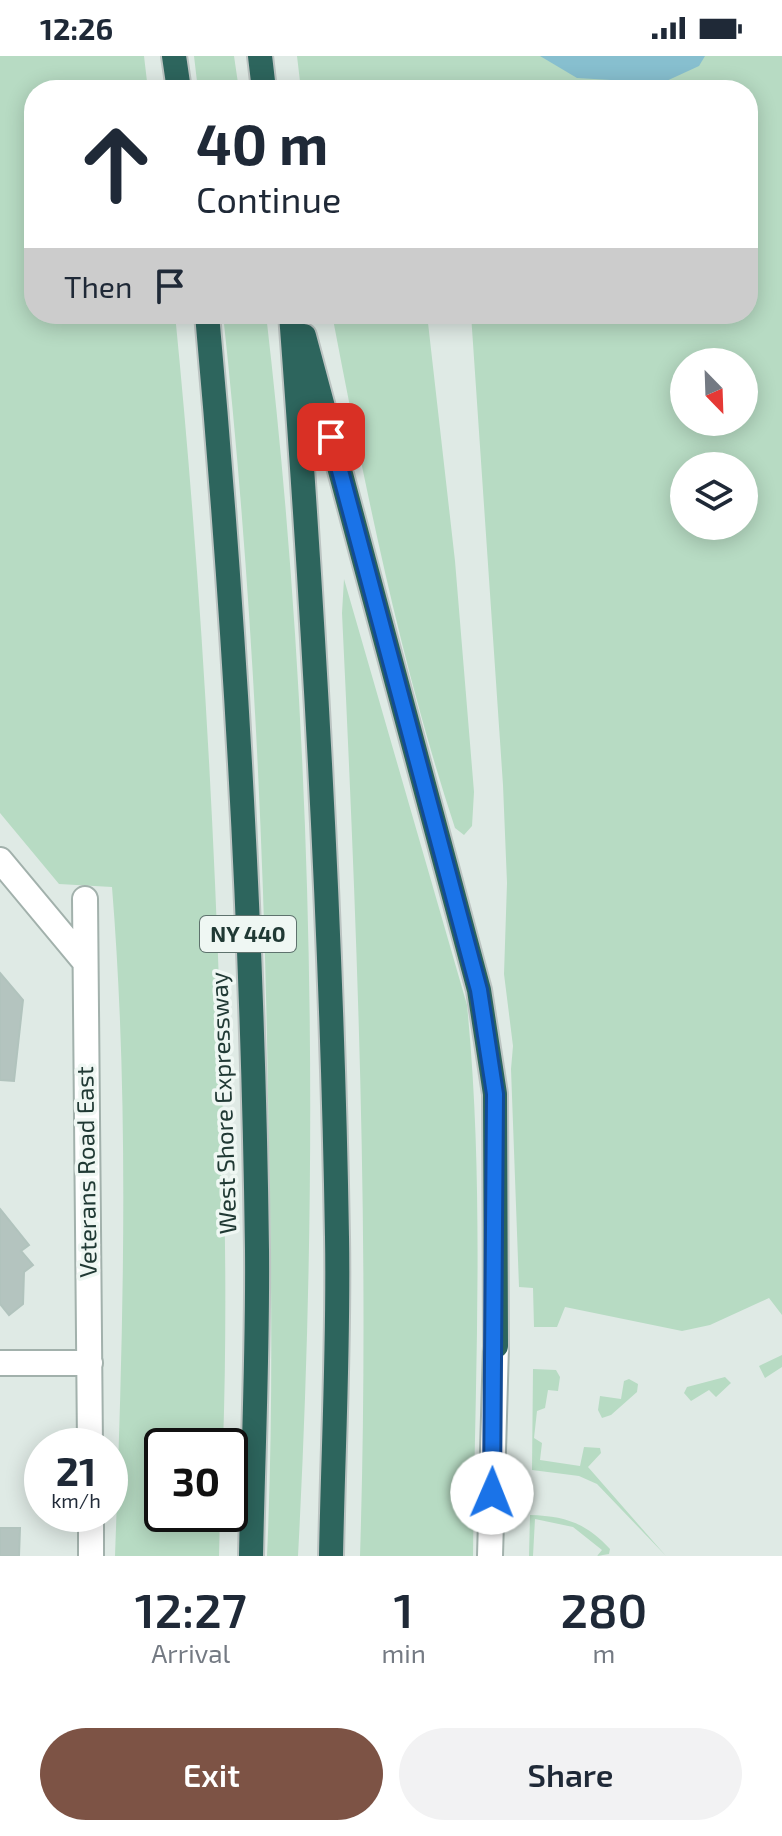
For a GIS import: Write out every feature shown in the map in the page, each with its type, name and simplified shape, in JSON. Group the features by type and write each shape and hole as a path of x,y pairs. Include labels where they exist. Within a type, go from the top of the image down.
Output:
{"highway":[{"path":"174,56 178,80"},
{"path":"260,56 263,80"},
{"name":"West Shore Expressway","path":"208,324 232,598 246,894 257,1252 251,1556"},
{"name":"NY 440","path":"292,324 312,592 329,962 337,1240 331,1556"},
{"path":"301,324 479,990 495,1094 496,1346"}],"street":[{"path":"0,860 85,962"},
{"name":"Veterans Road East","path":"85,899 90,1428"},
{"path":"490,1556 496,1346"},
{"path":"0,1363 90,1363"},
{"path":"91,1532 91,1556"}],"green space":[{"path":"0,56 144,56 147,80 24,80 24,324 176,324 197,575 213,836 225,1228 223,1428 144,1428 144,1532 220,1532 219,1556 115,1556 116,1532 128,1532 128,1428 119,1428 123,1138 112,887 59,884 0,813"},
{"path":"194,56 234,56 238,80 197,80"},
{"path":"297,56 782,56 782,1315 769,1298 710,1325 682,1331 565,1307 557,1327 534,1327 533,1288 519,1287 511,1069 513,1046 504,974 507,883 472,324 758,324 758,80 300,80"},
{"path":"224,324 267,324 294,623 308,934 309,1246 298,1556 267,1556 271,1325 263,898 254,703"},
{"path":"334,324 428,324 455,561 474,792 472,826 464,835 455,828 417,702 371,509"},
{"path":"344,579 467,1005 473,1073 477,1211 473,1556 360,1556 363,1202 342,613"},
{"path":"782,1355 782,1367 765,1378 759,1366"},
{"path":"533,1369 556,1370 560,1377 558,1391 548,1390 545,1408 537,1411 534,1438 542,1443 540,1460 580,1466 584,1447 600,1448 601,1453 588,1467 666,1556 597,1484 579,1476 532,1470"},
{"path":"725,1377 731,1383 716,1397 709,1390 691,1401 684,1393 687,1387"},
{"path":"629,1379 638,1384 637,1392 611,1415 602,1418 598,1410 600,1396 621,1399 624,1381"},
{"path":"530,1515 564,1519 583,1527 610,1549 609,1554 597,1556 602,1550 573,1527 535,1519 533,1556 529,1556"}],"water":[{"path":"540,56 705,56 699,66 669,80 577,78"}],"building":[{"path":"0,973 23,1000 14,1081 0,1080"},
{"path":"0,1209 29,1245 21,1251 33,1265 24,1272 23,1304 9,1315 0,1304"},
{"path":"0,1528 20,1528 19,1556 0,1556"}],"route":[{"path":"331,437 479,990 495,1094 496,1346 492,1493"}]}
